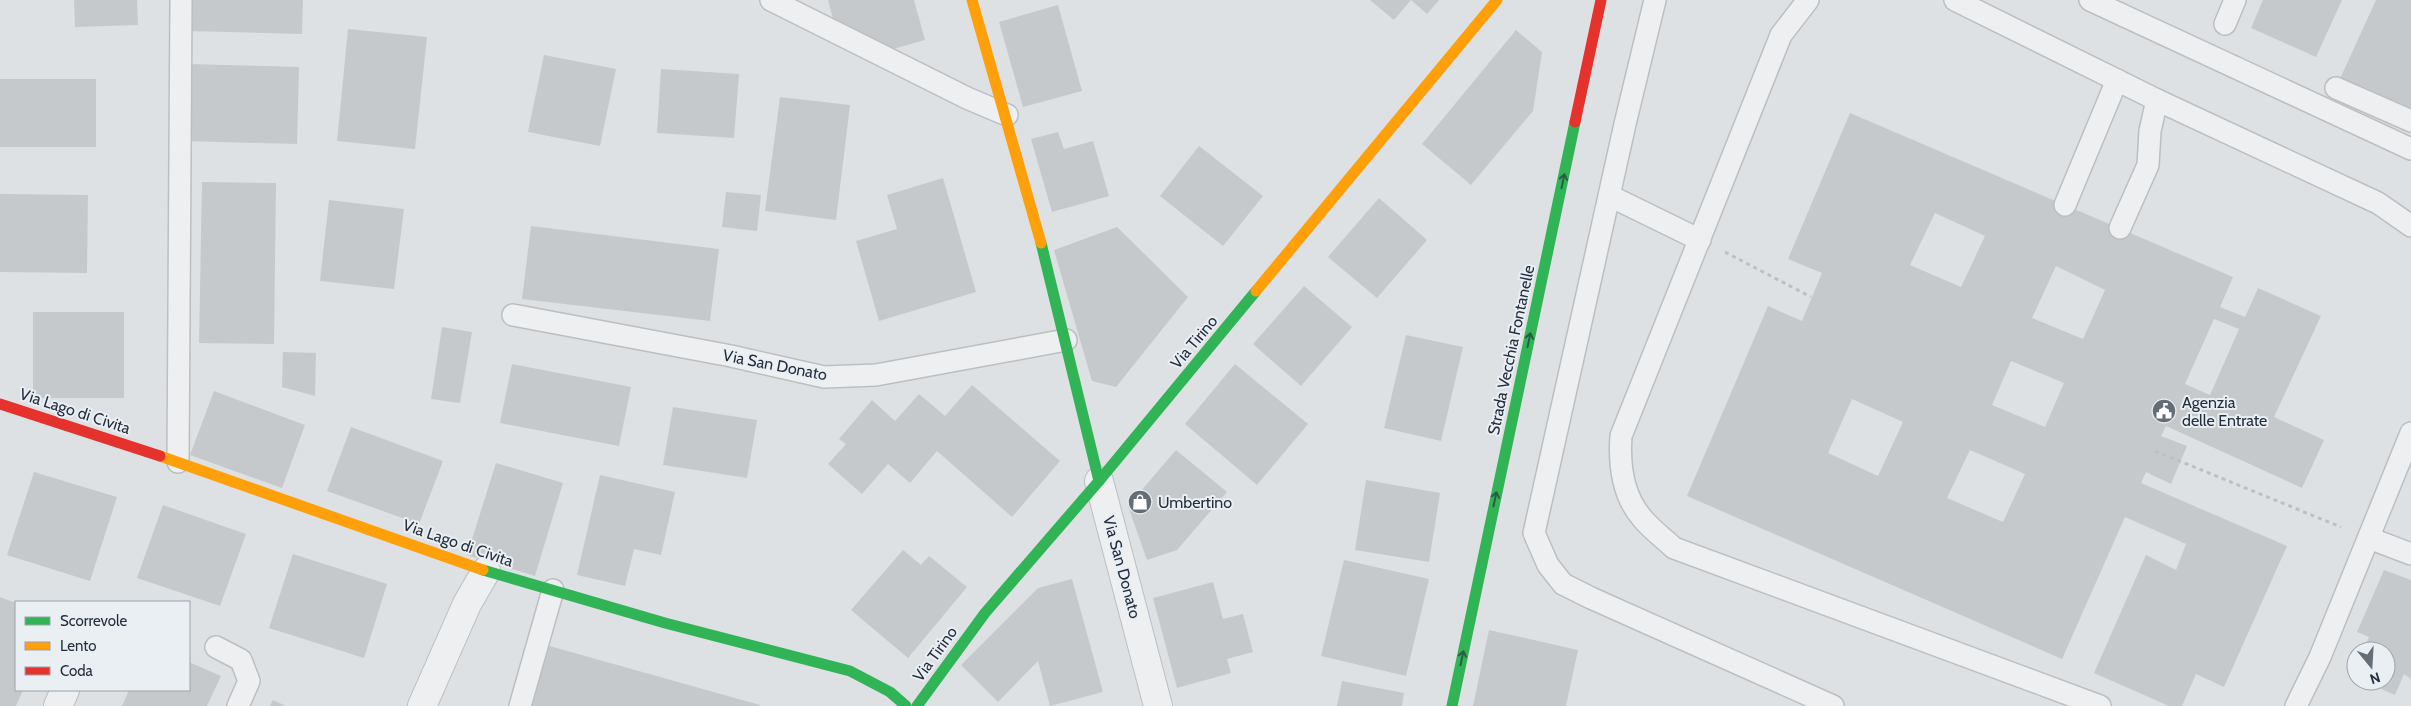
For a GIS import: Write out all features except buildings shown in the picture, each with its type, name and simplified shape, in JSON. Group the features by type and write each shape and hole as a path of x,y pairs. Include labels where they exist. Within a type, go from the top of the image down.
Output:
{"street":[{"name":"Via San Donato","path":"972,0 1007,115 1158,706"},
{"name":"Via Tirino","path":"917,706 985,613 1100,481 1497,0"},
{"name":"Strada Vecchia Fontanelle","path":"1452,706 1601,0"},
{"name":"Via Lago di Civita","path":"0,404 178,462 486,571 665,623 850,671 890,692 906,706"},
{"path":"422,706 467,604 486,571"},
{"path":"58,706 65,691"}],"lane":[{"path":"178,462 181,0"},
{"path":"771,0 967,98 1007,115"},
{"path":"1655,0 1534,533 1548,565 1563,584 1833,706"},
{"path":"1808,0 1781,36 1621,436 1620,459 1626,488 1641,517 1674,548 2100,706"},
{"path":"1955,0 2157,100 2378,203 2411,226"},
{"path":"2090,0 2411,149"},
{"path":"2225,24 2235,0"},
{"path":"2066,205 2117,80"},
{"path":"2336,88 2411,121"},
{"path":"2120,228 2148,165 2150,131 2157,100"},
{"path":"1610,196 1700,240"},
{"name":"Via San Donato","path":"513,315 712,352 824,377 876,375 1066,340"},
{"path":"2296,706 2320,657 2411,433"},
{"path":"2369,538 2411,554"},
{"path":"520,706 553,590"},
{"path":"216,647 241,660 250,681 238,706"}],"path":[{"path":"1700,240 1812,297"},
{"path":"2155,451 2369,538"}],"traffic: fast":[{"path":"1452,706 1575,122"},
{"path":"1041,243 1099,481"},
{"path":"917,706 985,613 1099,481 1256,291"},
{"path":"483,570 665,623 850,671 890,692 906,706"}],"traffic: slow":[{"path":"972,0 1041,243"},
{"path":"1256,291 1497,0"},
{"path":"160,456 483,570"}],"traffic: jam":[{"path":"1575,122 1601,0"},
{"path":"0,404 160,456"}],"place":[{"name":"Agenzia delle Entrate","path":"2164,411"},
{"name":"Umbertino","path":"1140,502"}]}
